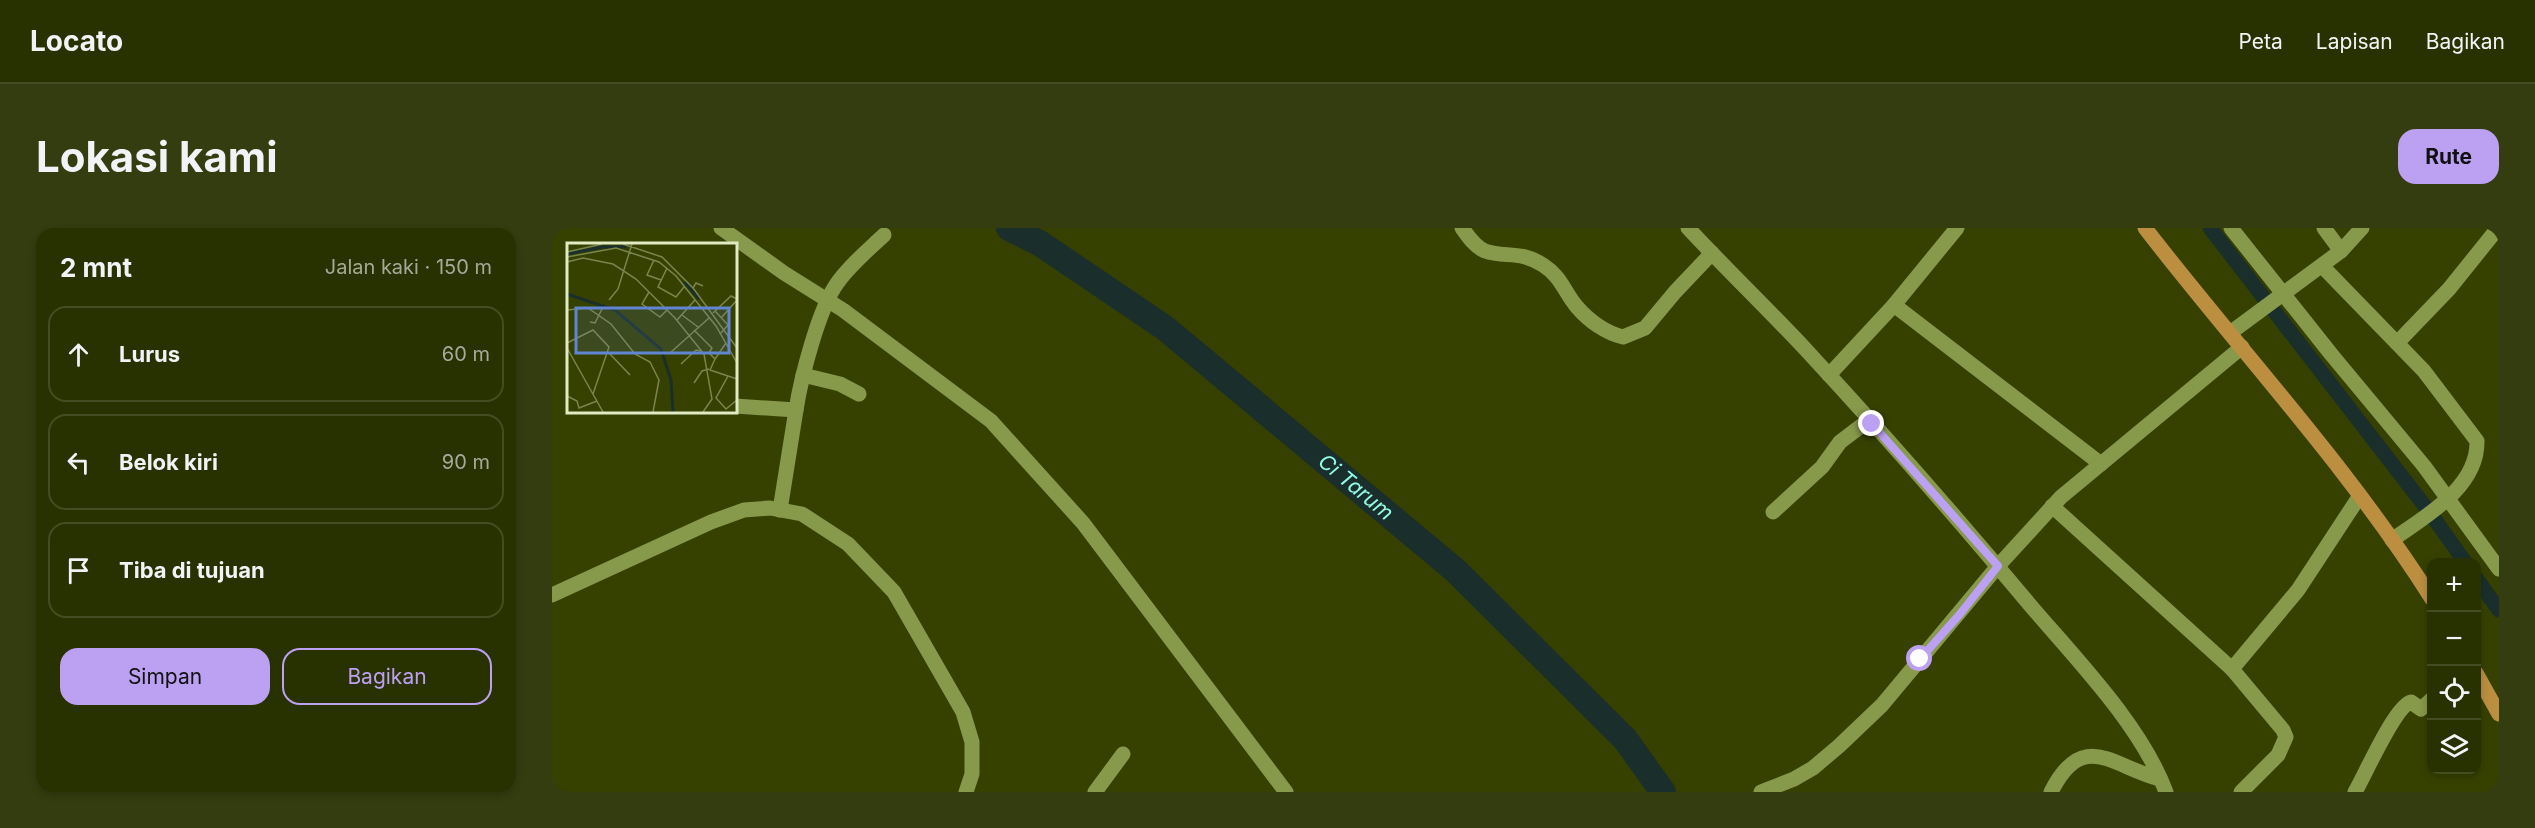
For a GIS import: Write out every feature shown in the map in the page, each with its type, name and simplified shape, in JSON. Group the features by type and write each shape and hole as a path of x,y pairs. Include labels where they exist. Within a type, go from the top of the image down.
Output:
{"main road":[{"path":"2145,228 2237,328 2242,347 2392,540 2427,592"},
{"path":"2481,682 2499,714"}],"street":[{"path":"721,228 828,300 991,422 1083,523 1286,792"},
{"path":"1462,228 1484,250 1514,253 1542,264 1562,282 1576,307 1603,329 1623,337 1645,328 1712,253"},
{"path":"1688,228 1828,375 1998,566 2126,723 2151,760 2163,785"},
{"path":"1828,375 1894,305 1957,228"},
{"path":"2231,228 2278,296 2444,504 2499,569"},
{"path":"2324,228 2341,251"},
{"path":"2237,328 2341,251 2362,228"},
{"path":"2397,343 2449,289 2498,228"},
{"path":"780,510 803,375 828,300 837,283 884,235"},
{"path":"2322,266 2424,371 2477,441 2473,461 2461,484 2444,504 2392,540"},
{"path":"1894,305 2101,464"},
{"path":"1761,792 1794,779 1813,768 1864,723 1882,705 1998,566 2052,506 2242,347"},
{"path":"803,375 840,384 859,394"},
{"path":"736,406 796,410"},
{"path":"1773,512 1822,467 1840,442 1869,420"},
{"path":"2232,669 2298,590 2359,497"},
{"path":"2052,506 2232,669 2283,730 2286,737 2278,755 2241,792"},
{"path":"552,595 744,510 770,508 802,513 848,544 894,592 963,712 972,742 972,774 966,792"},
{"path":"2355,792 2383,738 2405,705 2411,702 2421,709 2427,704"},
{"path":"1095,792 1123,754"},
{"path":"2051,792 2065,769 2089,756 2108,758 2163,785"}],"waterway":[{"name":"Ci Tarum","path":"1009,228 1041,244 1165,328 1455,570 1625,739 1663,792"},
{"path":"2210,228 2431,514 2462,558"},
{"path":"2481,585 2499,610"}],"route":[{"path":"1872,424 1998,566 1920,659"}]}
